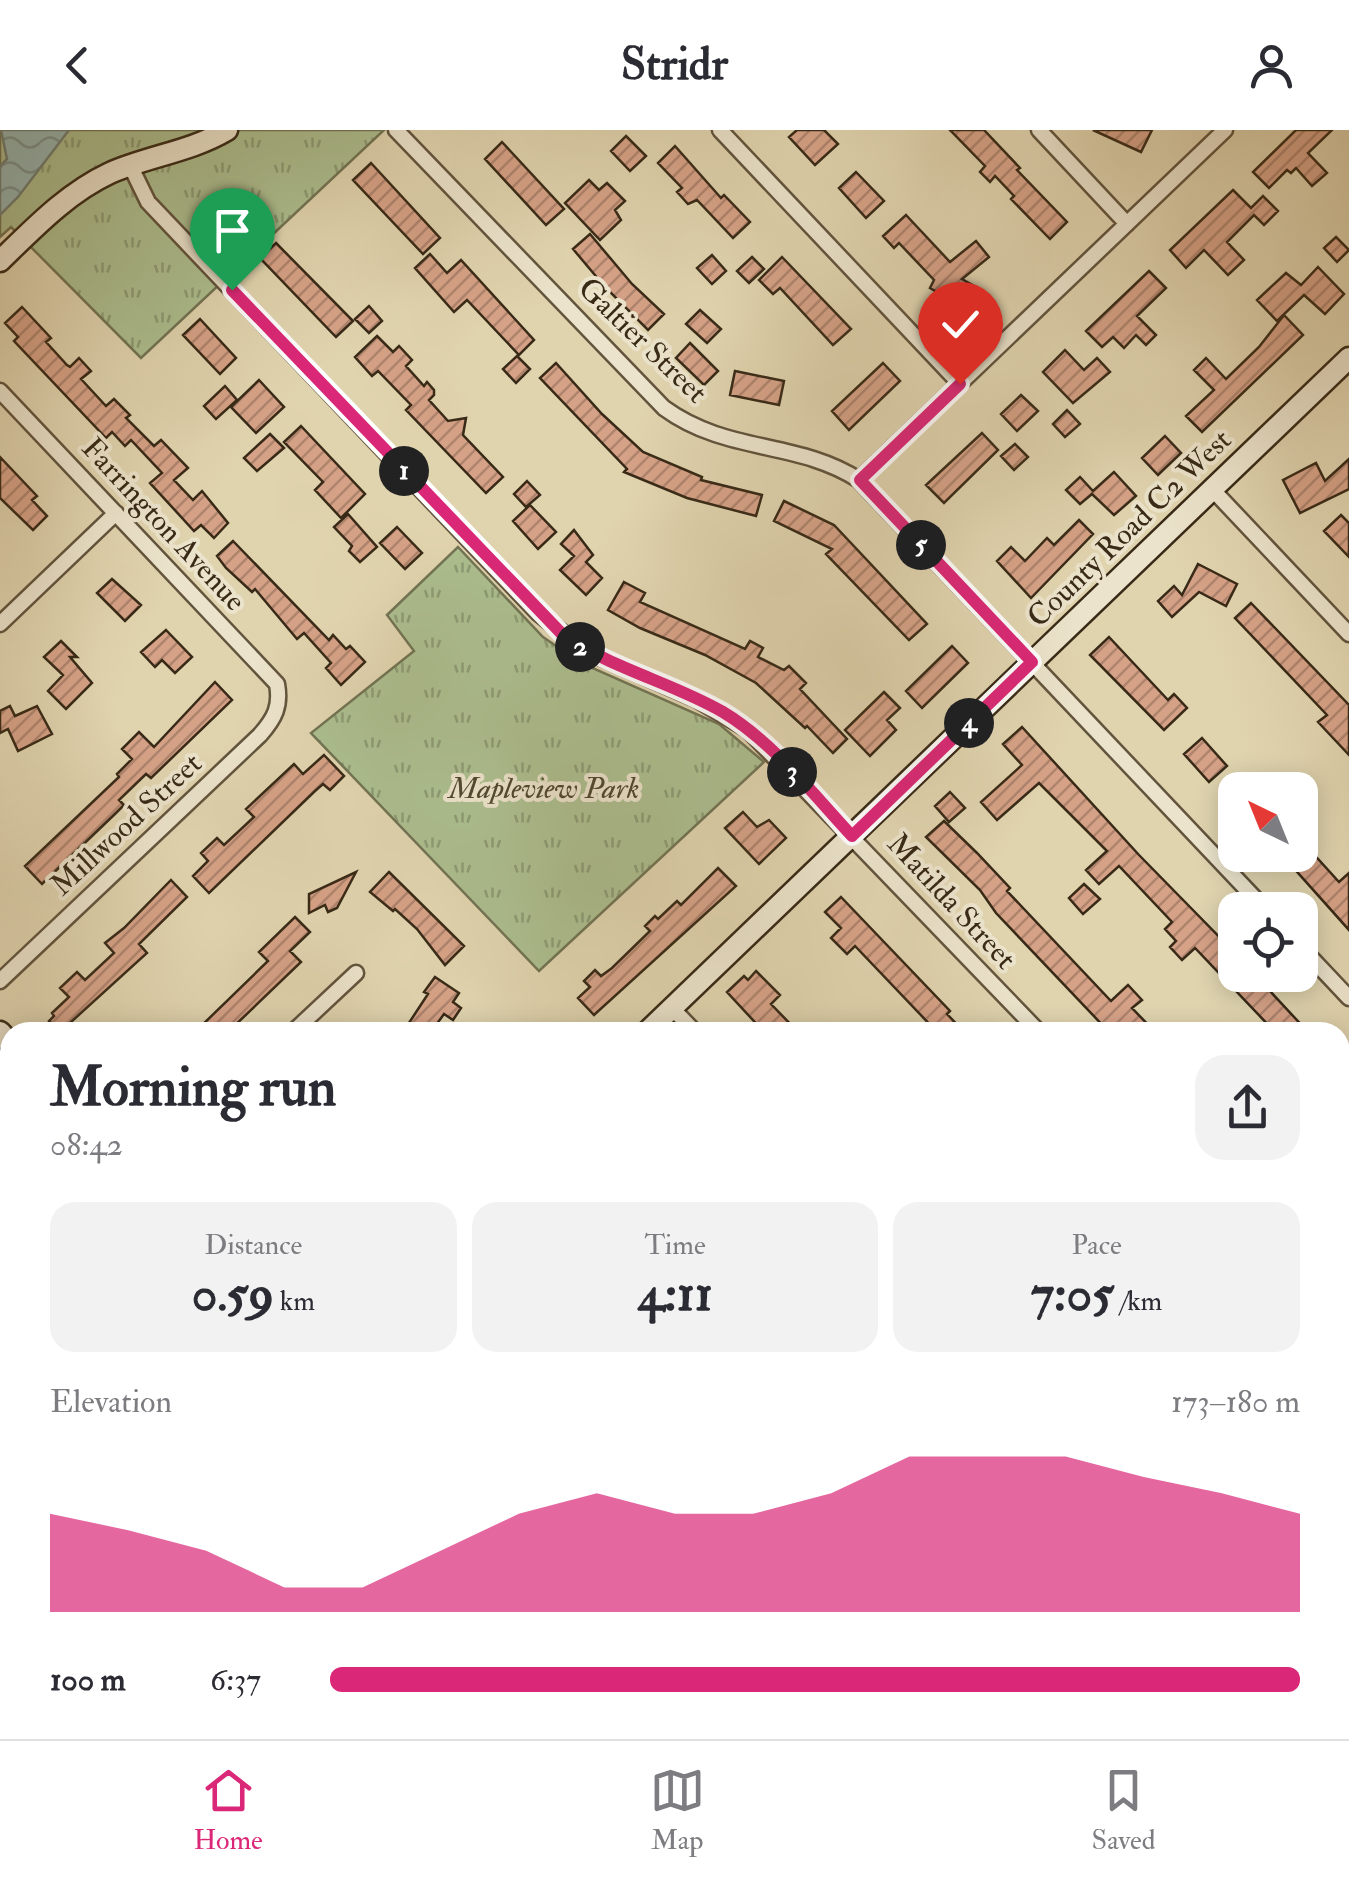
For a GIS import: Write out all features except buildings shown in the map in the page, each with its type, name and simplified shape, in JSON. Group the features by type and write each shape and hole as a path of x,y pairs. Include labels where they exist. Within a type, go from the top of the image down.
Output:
{"street":[{"path":"0,261 75,193 130,165 192,147 227,130"},
{"name":"Galtier Street","path":"396,130 664,408 708,434 820,460 860,480 1249,892"},
{"path":"720,130 960,384"},
{"path":"1039,130 1128,224"},
{"path":"860,480 1225,130"},
{"name":"Matilda Street","path":"130,165 148,202 538,613 586,651 696,699 747,728 1029,1022"},
{"name":"County Road C2 West","path":"657,1022 1349,358"},
{"name":"Farrington Avenue","path":"0,391 278,684 280,700"},
{"path":"1212,490 1349,634"},
{"path":"0,624 116,513"},
{"name":"Millwood Street","path":"0,981 260,734 275,718 280,700"},
{"path":"1318,965 1349,998"},
{"path":"304,1022 356,973"},
{"path":"672,1008 685,1022"}],"green space":[{"path":"0,130 384,130 141,358 11,227 0,237"},
{"name":"Mapleview Park","path":"458,547 543,637 581,663 719,724 764,762 539,971 311,733 414,651 387,615"}],"water":[{"path":"1,130 69,130 0,215 0,166 7,159"}],"route":[{"path":"232,290 538,613 586,651 696,699 747,728 852,836 1032,662 860,480 960,384"}]}
